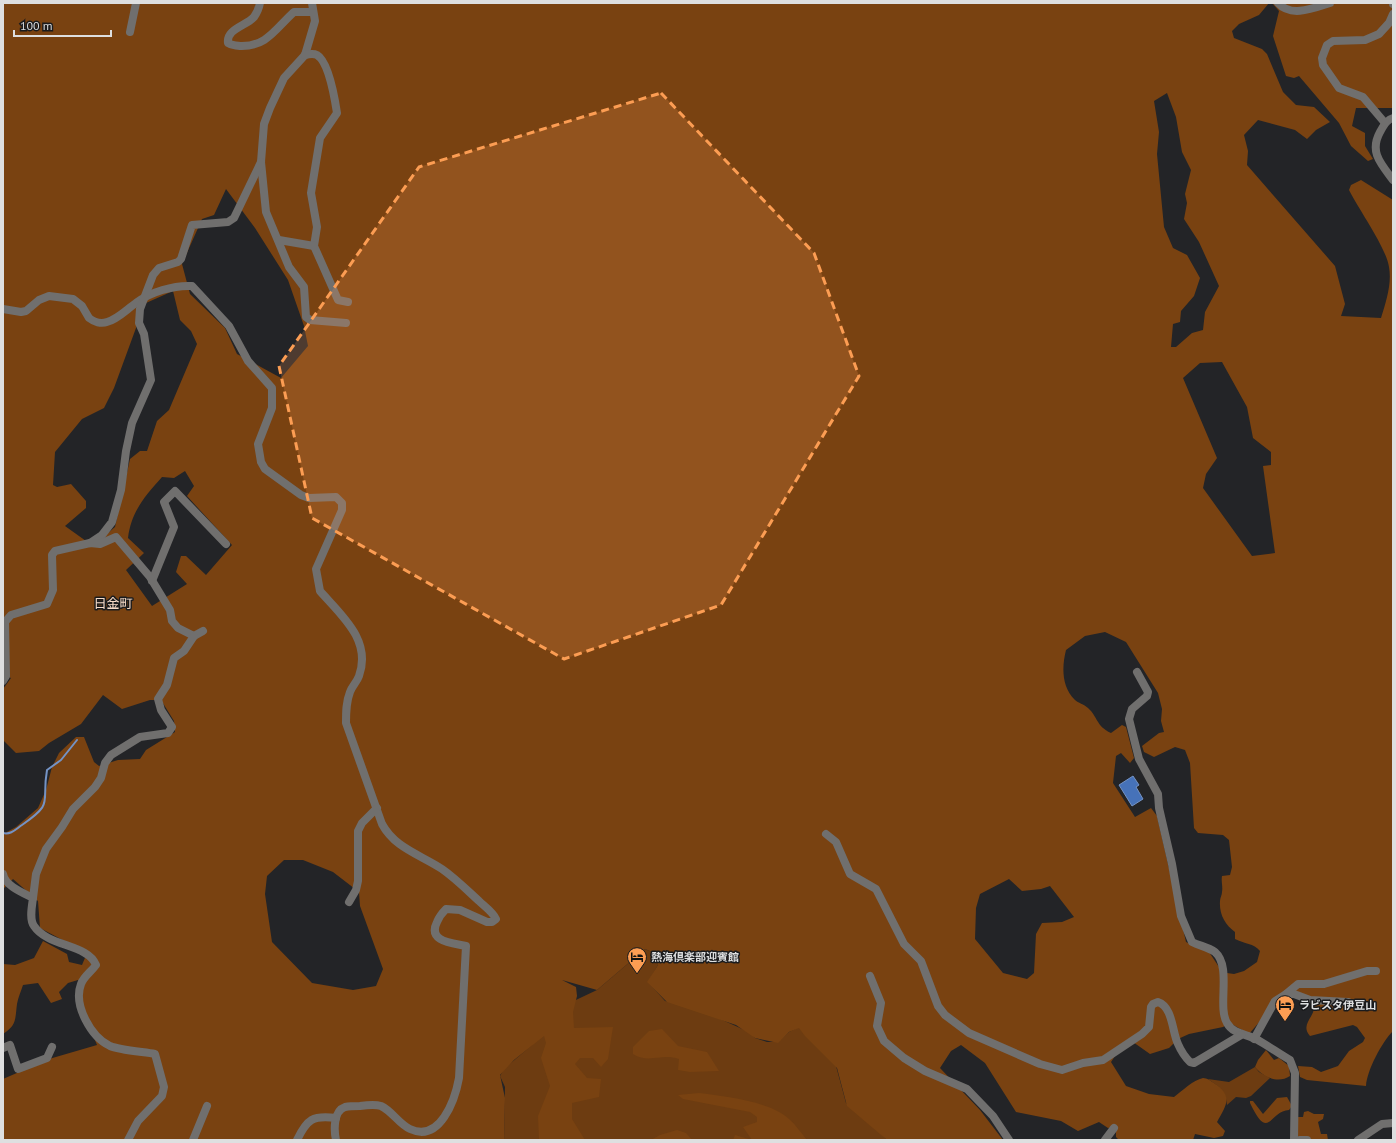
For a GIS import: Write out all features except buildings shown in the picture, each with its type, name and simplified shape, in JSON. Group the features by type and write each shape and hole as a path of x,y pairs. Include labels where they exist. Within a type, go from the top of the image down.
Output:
{"street":[{"path":"130,32 136,3"},
{"path":"260,3 253,18 230,33 228,43 232,45 250,46 262,43 294,12 313,12"},
{"path":"312,3 315,21 305,55 284,78 264,124 261,162 266,212 289,267 304,287 306,317 310,320 346,323"},
{"path":"1278,3 1283,9 1292,12 1330,3"},
{"path":"1385,123 1364,97 1339,88 1323,65 1322,58 1327,45 1333,41 1365,40 1379,34 1389,23 1393,14"},
{"path":"305,55 312,54 318,56 322,60 333,94 337,113 320,138 311,193 317,227 314,246 338,300 348,302"},
{"path":"1393,118 1385,123 1378,135 1375,152 1377,158 1393,180"},
{"path":"90,543 102,535 112,522 121,490 126,451 132,423 151,380 144,334 139,323 140,309 153,274 159,268 178,262 181,258 192,225 228,222 234,218 261,162"},
{"path":"279,240 314,246"},
{"path":"3,309 21,312 26,311 39,300 49,296 73,299 82,306 89,318 102,323 108,322 120,315 144,298 181,286 192,286 229,326 248,361 272,388 272,408 258,444 261,462 265,469 302,495 309,498 336,497 342,503 342,510 316,569 317,584 320,591 356,632 361,644 362,658 359,676 350,691 346,707 346,722 382,824 387,833 396,842 406,850 441,868 496,919 492,922 487,922 460,910 446,910 439,917 434,927 435,934 439,939 466,946 459,1078 456,1092 441,1122 425,1132 409,1129 382,1106 375,1105 343,1108 336,1118 336,1140"},
{"path":"152,581 174,527 164,502 175,492 226,544"},
{"path":"3,681 6,676 5,622 10,615 48,604 53,590 52,555 55,551 90,543 100,544 116,537 152,581 170,610 172,621 178,628 194,636"},
{"path":"128,1140 138,1121 162,1096 164,1087 155,1054 111,1046 96,1035 81,1011 79,1003 80,986 83,979 96,965 94,959 73,946 55,942 34,926 31,918 36,874 46,849 62,827 72,809 95,787 105,763 111,755 140,738 168,733 170,731 172,727 161,710 158,699 167,685 174,658 184,651 194,636 203,631"},
{"path":"1137,672 1148,692 1147,696 1132,709 1129,719 1139,759 1158,794 1181,916 1192,942 1211,950 1219,957 1223,976 1226,1022 1240,1035 1254,1039 1293,1063 1295,1073 1294,1140"},
{"path":"349,902 356,890 358,881 358,831 362,823 377,808"},
{"path":"826,834 836,842 850,874 876,889 904,944 921,961 938,1006 945,1015 969,1033 1040,1064 1062,1070 1083,1063 1103,1060 1142,1034 1149,1027 1151,1007 1158,1002 1166,1010 1172,1021 1177,1043 1190,1062 1194,1063 1240,1035"},
{"path":"3,874 4,879 11,885 33,898"},
{"path":"1254,1039 1275,1001 1298,984 1324,984 1367,971 1376,971"},
{"path":"870,976 881,1003 877,1026 884,1041 904,1058 925,1071 967,1089 993,1116 1009,1140"},
{"path":"1286,994 1294,994 1316,1001 1348,1002"},
{"path":"3,1048 10,1045 18,1069 47,1058 52,1047"},
{"path":"193,1140 207,1106"},
{"path":"297,1140 306,1124 311,1119 319,1117 336,1118"},
{"path":"1358,1140 1382,1124 1393,1123"},
{"path":"1105,1140 1114,1128"},
{"path":"1300,1140 1307,1140"}],"highlighted area":[{"path":"661,93 814,253 859,376 721,605 564,659 312,518 279,366 419,167"}],"shaded area":[{"path":"3,3 1269,3 1259,15 1239,24 1232,31 1234,38 1262,49 1267,54 1283,92 1296,105 1314,107 1330,122 1316,130 1307,139 1295,130 1258,120 1244,135 1248,151 1247,165 1335,266 1345,304 1341,316 1381,318 1390,280 1389,267 1383,249 1349,190 1351,185 1361,180 1393,200 1393,1031 1384,1042 1376,1057 1369,1072 1366,1086 1307,1080 1300,1077 1298,1066 1312,1067 1321,1072 1338,1066 1349,1051 1363,1042 1365,1038 1357,1027 1353,1025 1310,1036 1306,1028 1314,1010 1313,1007 1308,1002 1285,992 1249,1034 1230,1023 1223,1027 1189,1034 1178,1039 1169,1048 1150,1054 1133,1042 1117,1053 1111,1062 1126,1086 1149,1094 1174,1097 1192,1083 1203,1078 1206,1078 1220,1088 1226,1097 1225,1106 1217,1122 1225,1131 1223,1136 1214,1138 1195,1134 1193,1140 1119,1140 1116,1137 1116,1131 1113,1127 1108,1128 1099,1122 1078,1131 1061,1121 1016,1112 985,1063 961,1045 951,1051 940,1068 980,1110 1003,1140 887,1140 847,1106 837,1068 799,1028 789,1032 778,1043 755,1038 736,1025 667,1002 647,982 658,965 657,954 645,949 597,990 562,980 576,987 577,996 573,1012 574,1028 613,1027 608,1059 601,1067 593,1058 580,1058 575,1064 587,1078 601,1079 599,1097 572,1103 572,1119 585,1140 539,1139 538,1116 550,1086 541,1058 546,1043 544,1036 514,1060 500,1075 505,1098 504,1140 3,1140 3,1079 49,1059 97,1045 80,1005 81,983 78,980 68,983 59,992 62,999 51,1003 38,983 23,985 17,1002 13,1025 3,1034 3,964 15,965 34,958 43,941 67,954 69,962 82,965 87,953 40,928 38,901 13,879 3,889 3,834 16,827 38,808 46,790 52,767 59,753 76,737 84,737 94,762 99,766 118,760 140,759 146,750 175,732 174,721 161,700 150,700 122,709 103,695 81,724 49,743 39,751 16,753 3,740 3,689 11,678 3,675","holes":["1167,93 1176,117 1182,152 1191,170 1185,194 1187,203 1184,219 1199,242 1219,286 1205,312 1203,330 1192,333 1176,347 1171,347 1173,324 1180,322 1181,311 1194,296 1200,278 1187,255 1173,248 1164,227 1157,154 1159,132 1154,101","226,189 255,228 288,280 304,326 308,346 281,378 237,354 225,328 190,294 182,264 202,219 214,215","173,291 180,320 191,331 197,344 169,410 157,421 147,451 140,451 130,459 115,527 93,546 65,526 86,508 86,501 71,484 57,487 53,485 55,452 82,419 104,408 114,388 136,328 137,307","1222,362 1247,407 1253,438 1271,452 1271,465 1263,466 1275,553 1252,556 1203,488 1206,474 1217,458 1183,378 1200,363","185,471 194,486 187,496 232,545 206,575 186,556 181,556 176,572 187,584 152,606 126,570 144,553 128,538 132,520 136,512 150,491 162,477 174,478","1105,632 1126,642 1158,693 1162,709 1161,721 1164,732 1159,733 1142,746 1144,752 1154,757 1175,747 1185,750 1190,763 1194,828 1198,833 1223,835 1229,840 1232,867 1230,875 1222,876 1222,894 1220,900 1222,915 1228,926 1235,932 1235,939 1252,945 1260,951 1257,962 1244,971 1234,974 1227,973 1219,967 1209,952 1186,942 1157,816 1151,808 1135,817 1113,783 1116,756 1121,753 1130,763 1134,758 1126,727 1122,725 1111,733 1102,727 1085,705 1076,701 1070,694 1065,682 1063,669 1066,650 1085,636","284,860 303,860 333,872 359,892 360,906 383,969 376,986 353,990 312,983 272,942 265,894 267,876","1009,879 1022,891 1041,889 1050,886 1074,917 1062,922 1042,923 1036,934 1034,973 1027,979 1003,973 975,939 976,908 980,894"]},
{"path":"1272,3 1393,3 1393,108 1356,108 1352,126 1365,133 1365,146 1373,159 1368,161 1351,146 1339,123 1299,76 1294,78 1286,76 1273,36 1279,11"},
{"path":"645,949 657,954 658,965 648,982 665,1001 700,1010 749,1032 755,1038 767,1042 778,1042 789,1032 799,1027 836,1066 846,1103 863,1116 887,1140 504,1140 505,1087 500,1076 504,1069 532,1045 561,1007 597,990"},
{"path":"662,1029 678,1046 707,1052 719,1071 690,1072 678,1070 679,1059 673,1057 644,1058 633,1054 633,1047 649,1031"},
{"path":"1266,1050 1274,1060 1279,1058 1289,1066 1290,1076 1276,1079 1266,1076 1258,1071 1255,1067 1258,1060"},
{"path":"1255,1067 1259,1072 1270,1078 1251,1096 1246,1098 1236,1097 1227,1105 1223,1092 1208,1079 1229,1082"},
{"path":"699,1093 746,1100 770,1108 789,1119 807,1140 752,1140 743,1127 757,1122 757,1117 750,1112 683,1099 678,1095"},
{"path":"1287,1097 1292,1106 1289,1110 1282,1112 1269,1122 1265,1123 1256,1115 1250,1103 1250,1101 1253,1101 1263,1114 1277,1098"},
{"path":"1308,1111 1314,1114 1324,1114 1323,1119 1318,1122 1321,1134 1327,1134 1328,1140 1313,1140 1303,1136 1299,1138 1297,1134 1298,1117 1303,1117 1304,1112"},
{"path":"677,1130 686,1133 692,1140 651,1140 660,1135"},
{"path":"735,1135 752,1140 733,1140"}],"water":[{"path":"1133,776 1139,785 1136,787 1143,799 1132,806 1119,785"}],"waterway":[{"path":"3,833 13,831 32,817 43,806 45,802 47,770 61,760 77,740"}],"place":[{"name":"熱海倶楽部迎賓館","path":"637,974"},
{"name":"ラビスタ伊豆山","path":"1285,1022"}],"district":[{"name":"日金町","path":"113,603"}]}
